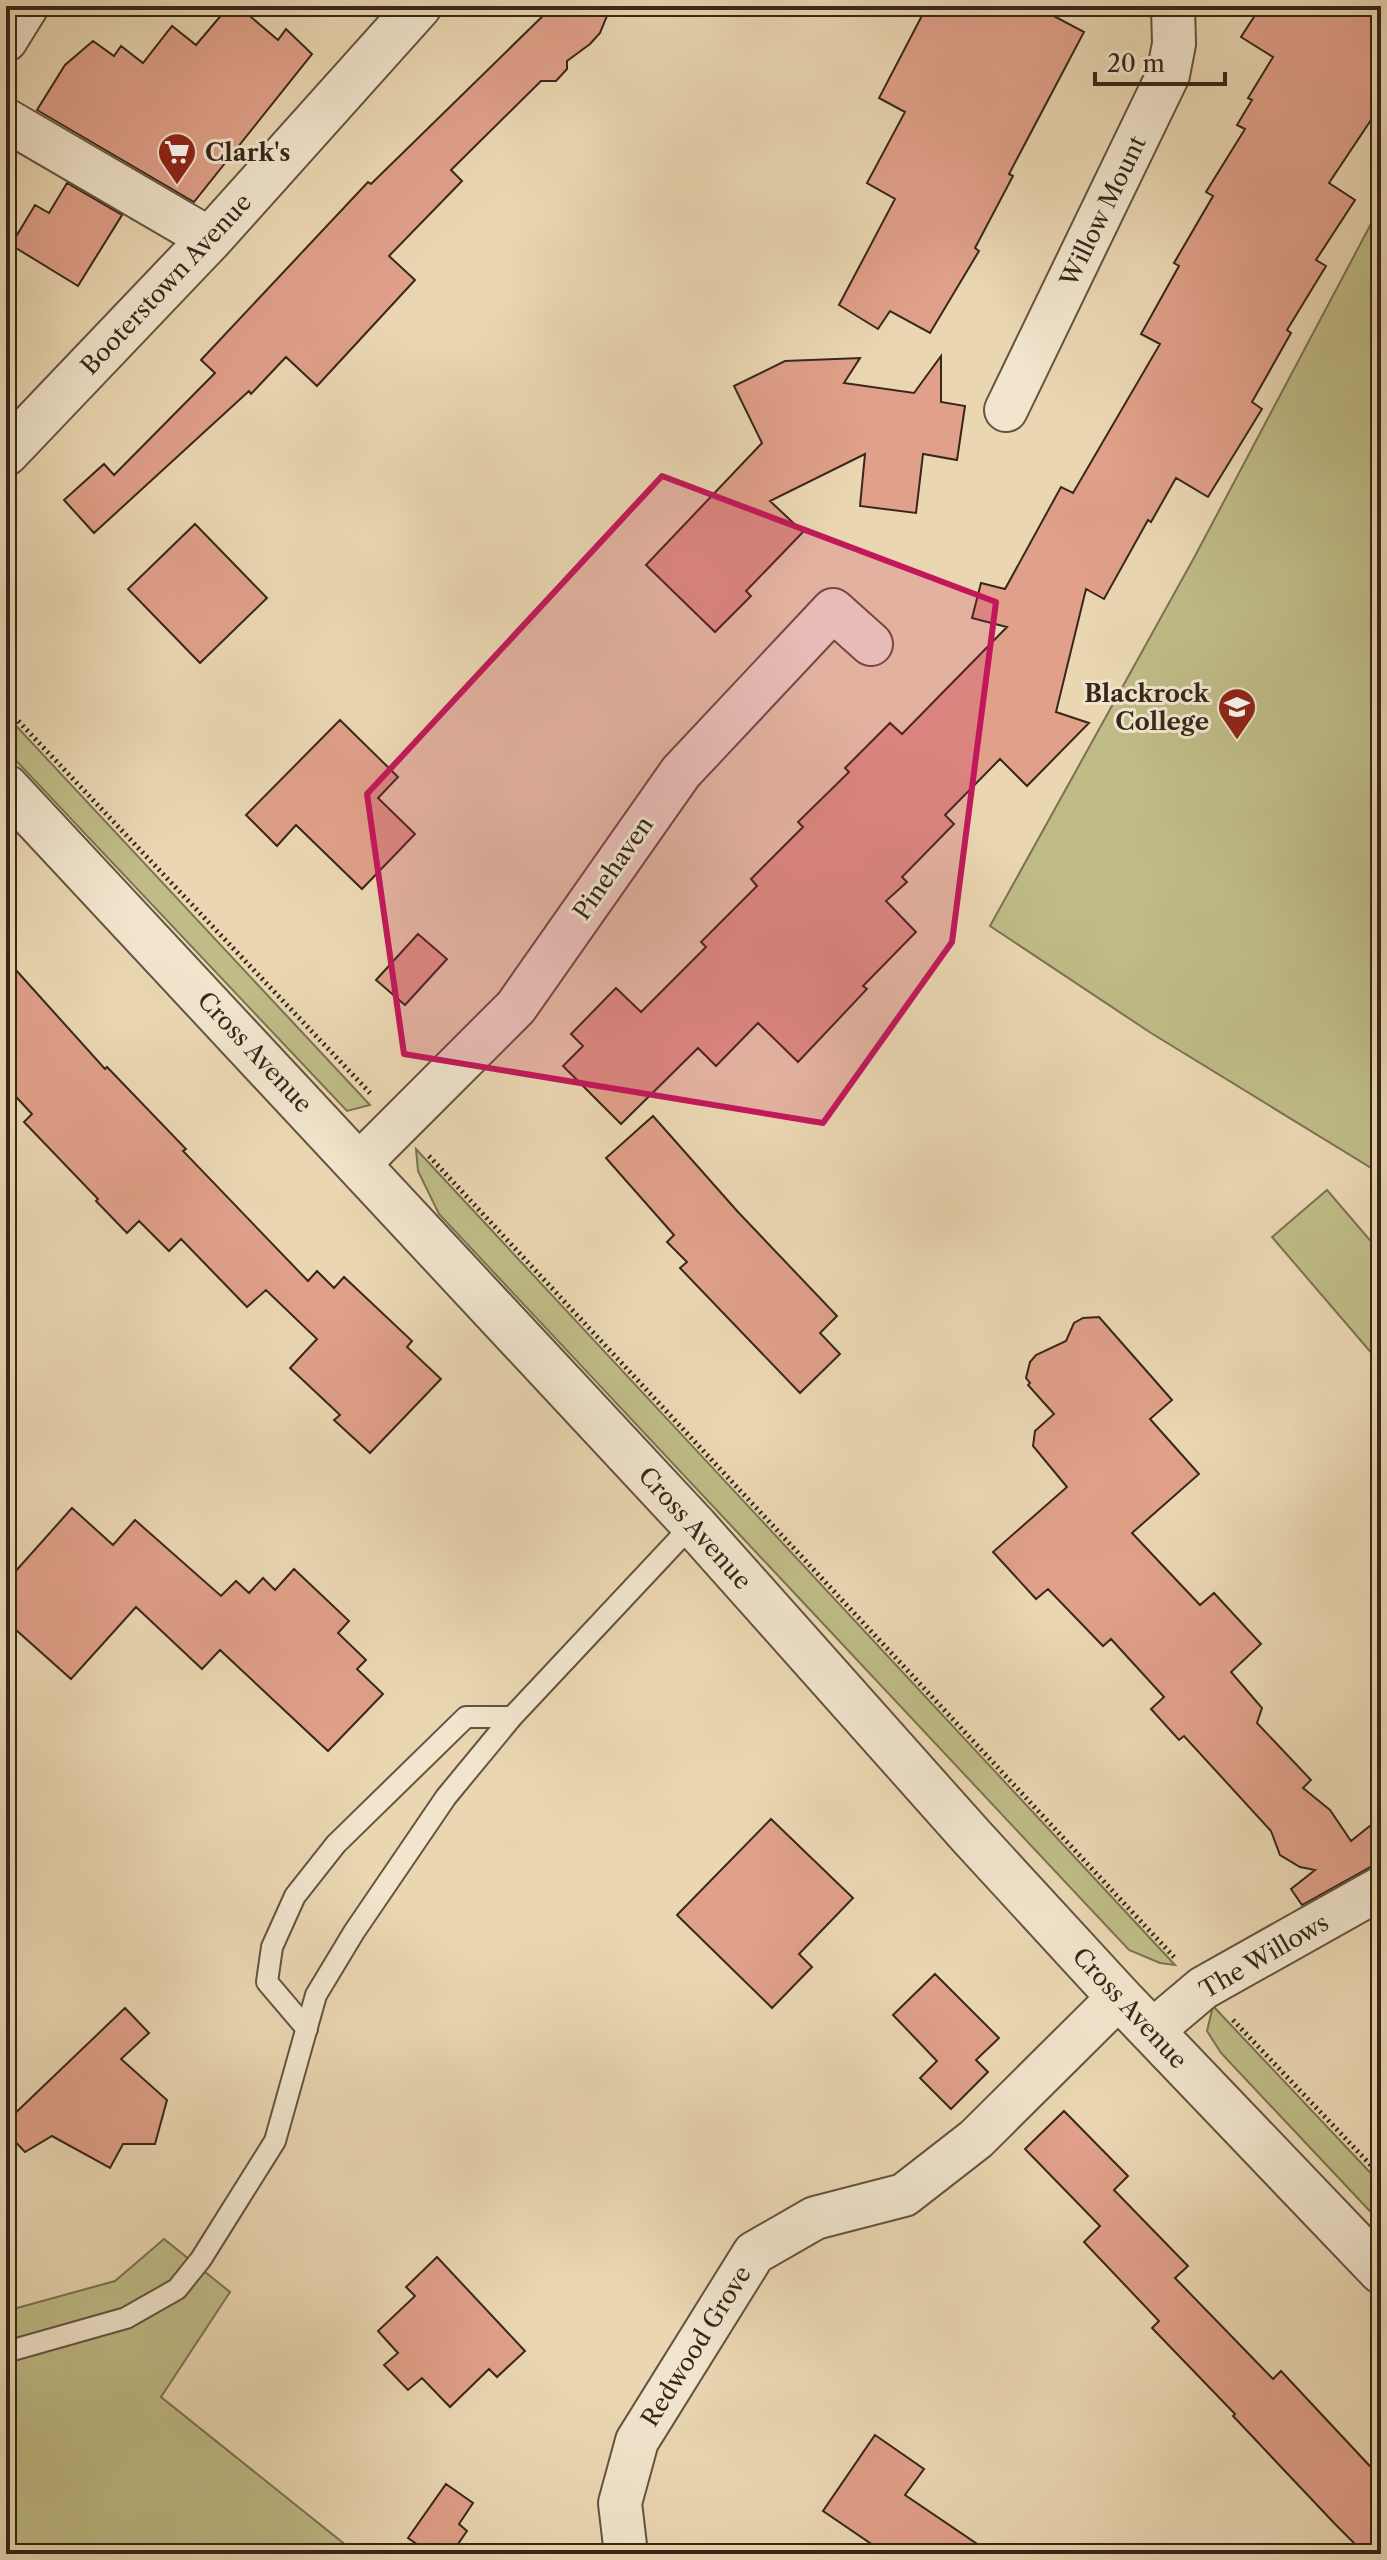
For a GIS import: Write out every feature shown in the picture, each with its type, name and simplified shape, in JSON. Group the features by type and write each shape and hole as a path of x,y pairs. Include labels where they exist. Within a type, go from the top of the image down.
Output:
{"street":[{"path":"6,40 27,6"},
{"name":"Booterstown Avenue","path":"6,453 210,239 419,6"},
{"name":"Willow Mount","path":"1006,410 1168,75 1174,44 1173,6"},
{"path":"6,120 210,239"},
{"name":"Pinehaven","path":"359,1164 516,1007 681,772 833,610 871,644"},
{"name":"Cross Avenue","path":"6,787 693,1524 1119,1997 1381,2271"},
{"name":"The Willows","path":"1152,2031 1203,1988 1381,1888"},
{"name":"Redwood Grove","path":"626,2554 620,2503 637,2441 754,2253 815,2218 904,2195 976,2139 1119,1997"}],"lane":[{"path":"6,2352 126,2318 177,2289 201,2259 275,2141 316,1995 354,1932 446,1797 512,1717 693,1524"},
{"path":"307,2029 267,1982 272,1947 295,1896 336,1844 466,1717 512,1717"}],"path":[{"path":"6,708 400,1125 1381,2176"}],"highlighted area":[{"path":"662,476 996,602 952,942 823,1123 404,1054 367,794"}],"shaded area":[{"name":"Blackrock College","path":"1381,205 1381,1174 1151,1033 990,926 1195,556"},
{"path":"6,715 370,1105 347,1111 6,750"},
{"path":"416,1149 1175,1965 1160,1963 1129,1950 439,1214 418,1171"},
{"path":"1327,1190 1381,1253 1381,1350 1374,1356 1272,1237"},
{"path":"1213,2006 1381,2184 1381,2223 1221,2053 1207,2031"},
{"path":"164,2239 230,2292 161,2397 357,2554 6,2554 6,2311 115,2281"}],"building":[{"path":"229,6 238,6 278,40 286,29 312,54 194,202 37,110 65,65 93,41 114,56 121,46 143,63 172,26 196,45"},
{"path":"553,6 611,6 600,33 567,61 567,69 556,81 541,81 451,170 462,181 389,256 415,280 317,386 286,357 251,394 249,391 94,533 64,500 104,464 114,475 215,373 201,360 368,182 371,184"},
{"path":"927,6 1035,6 1084,32 1009,174 1013,176 975,248 979,251 930,333 890,311 878,329 839,305 895,199 867,183 905,112 879,98"},
{"path":"1261,6 1381,6 1381,105 1329,183 1355,200 1316,260 1326,266 1287,330 1291,333 1252,402 1262,409 1208,497 1176,478 1151,522 1148,520 1104,599 1086,589 1056,712 1089,723 1027,786 1000,759 945,815 954,824 902,877 907,882 886,901 916,932 863,986 867,989 798,1062 758,1023 716,1066 698,1048 621,1124 563,1066 583,1046 571,1034 616,988 641,1012 706,947 701,942 757,886 751,879 803,827 798,822 849,772 845,768 890,723 902,734 1007,627 972,618 981,583 1005,589 1061,487 1073,493 1160,344 1141,334 1179,266 1174,263 1213,196 1206,192 1245,129 1237,125 1252,100 1248,98 1273,57 1241,37"},
{"path":"67,183 122,215 78,286 11,245 35,205 49,213"},
{"path":"941,356 941,402 965,406 957,460 923,454 916,513 860,506 865,454 770,501 803,532 746,591 751,596 715,632 646,565 762,443 734,386 785,361 860,358 844,383 914,393"},
{"path":"195,524 267,598 200,663 128,589"},
{"path":"340,720 398,777 378,798 415,834 362,889 296,825 277,846 246,815"},
{"path":"418,934 447,959 405,1005 376,980"},
{"path":"6,959 105,1069 107,1067 186,1149 183,1151 308,1281 317,1271 334,1288 344,1277 412,1341 407,1347 441,1379 370,1453 334,1420 340,1415 290,1368 317,1339 266,1290 247,1307 181,1239 169,1251 139,1221 127,1233 24,1122 32,1114 6,1086"},
{"path":"653,1116 738,1212 837,1316 820,1333 840,1354 800,1393 680,1268 687,1262 667,1242 674,1235 606,1158"},
{"path":"1099,1317 1172,1400 1150,1419 1199,1474 1132,1533 1200,1605 1214,1593 1261,1644 1231,1672 1262,1708 1257,1723 1311,1780 1303,1788 1330,1810 1351,1841 1381,1817 1381,1861 1302,1905 1291,1889 1315,1870 1300,1867 1280,1855 1271,1831 1184,1736 1179,1740 1151,1709 1164,1697 1111,1639 1103,1646 1048,1589 1036,1599 993,1552 1067,1487 1033,1446 1035,1431 1054,1414 1028,1385 1030,1383 1026,1378 1030,1362 1036,1355 1066,1341 1074,1323 1083,1318"},
{"path":"72,1508 113,1545 135,1520 221,1596 236,1581 249,1593 263,1578 275,1590 294,1569 349,1621 338,1633 366,1660 357,1669 383,1694 328,1751 220,1650 202,1669 136,1607 71,1679 6,1621 6,1582"},
{"path":"771,1819 853,1898 799,1954 812,1967 772,2008 677,1915"},
{"path":"935,1974 999,2038 976,2060 988,2072 951,2109 920,2078 937,2061 893,2015"},
{"path":"125,2008 149,2033 121,2059 167,2100 155,2144 123,2144 110,2168 52,2136 25,2152 6,2132 6,2122"},
{"path":"1064,2111 1128,2176 1114,2190 1188,2266 1175,2278 1273,2379 1281,2371 1381,2478 1381,2554 1365,2554 1335,2524 1152,2328 1159,2321 1084,2242 1100,2226 1025,2149"},
{"path":"437,2257 525,2351 497,2377 489,2369 450,2407 422,2378 408,2390 384,2365 398,2353 378,2331 415,2296 406,2287"},
{"path":"875,2435 924,2469 905,2495 992,2554 886,2554 823,2511"},
{"path":"446,2484 473,2503 459,2524 467,2531 451,2554 431,2554 408,2538"}],"place":[{"name":"Clark's","path":"177,186"},
{"name":"Blackrock College","path":"1237,741"}]}
